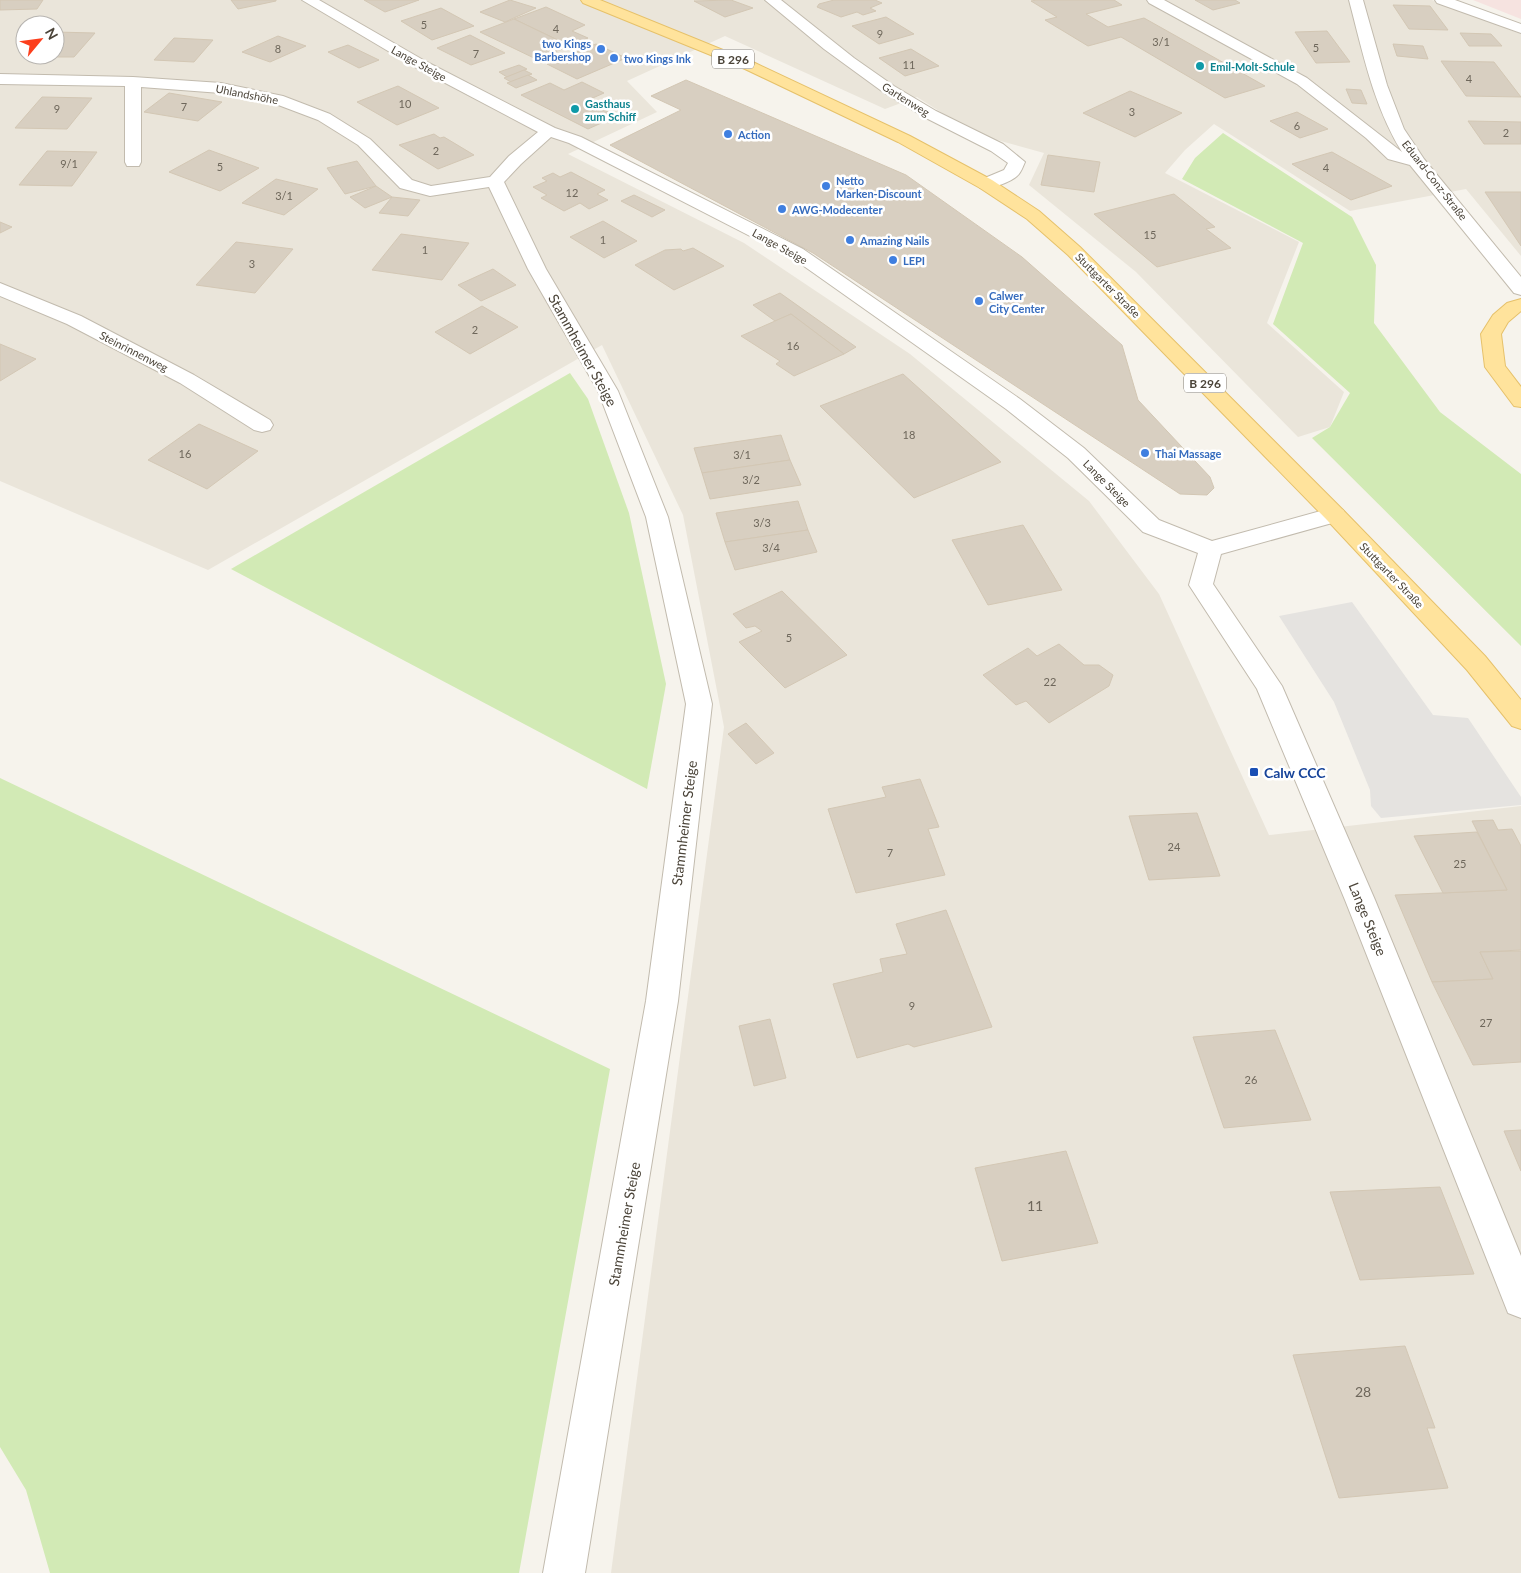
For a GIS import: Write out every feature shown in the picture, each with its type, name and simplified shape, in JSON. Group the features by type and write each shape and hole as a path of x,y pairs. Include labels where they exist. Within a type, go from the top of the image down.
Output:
{"main road":[{"name":"Stuttgarter Straße","path":"588,0 750,66 904,139 986,184 1033,215 1074,251 1335,515 1476,663 1521,719"},
{"path":"1521,304 1500,319 1491,334 1495,367 1521,401"}],"street":[{"name":"Lange Steige","path":"309,0 420,64 549,131 575,140 797,253 1013,404 1076,453 1150,526 1211,549 1201,585 1269,686 1360,900 1521,1300"},
{"name":"Gartenweg","path":"772,0 887,88 930,114 1004,152 1017,162 1011,173 986,184"},
{"path":"1154,0 1302,81 1394,154 1418,162"},
{"name":"Eduard-Conz-Straße","path":"1356,0 1378,85 1396,129 1418,162 1521,289"},
{"path":"1442,0 1521,29"},
{"name":"Uhlandshöhe","path":"0,79 133,82 221,88 277,99 324,117 364,142 406,184 430,191 495,181"},
{"path":"133,82 133,162"},
{"path":"495,181 515,160 549,131"},
{"name":"Stammheimer Steige","path":"495,181 537,268 608,390 657,517 699,704 662,1001 564,1573"},
{"name":"Steinrinnenweg","path":"0,289 74,320 187,379 262,425"},
{"path":"1211,549 1335,515"}],"shaded area":[{"path":"0,0 1432,0 1521,34 1521,256 1466,189 1350,211 1214,124 1185,150 1165,173 1299,242 1267,323 1344,392 1330,427 1298,437 1136,272 1029,185 1044,153 975,134 917,97 885,109 725,36 627,81 657,112 568,154 744,243 910,354 1089,501 1159,594 1269,835 1521,806 1521,1573 611,1573 724,727 683,515 602,345 208,570 0,481"},
{"path":"1473,0 1521,0 1521,19"},
{"path":"1352,602 1433,715 1468,718 1521,797 1521,805 1381,818 1371,806 1370,790 1334,702 1279,616"}],"green space":[{"path":"1223,133 1352,217 1376,265 1374,323 1440,412 1521,474 1521,646 1312,438 1330,427 1350,393 1273,324 1303,243 1182,179 1195,158"},
{"path":"570,373 588,399 629,513 666,684 647,789 231,569"},
{"path":"0,778 610,1069 519,1573 50,1573 26,1490 0,1447"}],"building":[{"path":"0,0 43,0 37,9 0,10"},
{"path":"231,0 276,0 276,1 238,9"},
{"path":"364,0 419,0 385,12"},
{"path":"510,0 536,8 505,22 480,12"},
{"path":"731,0 753,8 725,17 694,1"},
{"path":"834,0 875,0 882,3 870,8 876,11 863,15 857,12 841,17 817,7 819,4"},
{"name":"Emil-Molt-Schule","path":"1114,0 1122,5 1086,14 1108,27 1144,18 1265,86 1225,98 1121,37 1088,46 1045,20 1057,17 1031,1"},
{"path":"1195,0 1235,0 1240,3 1213,10"},
{"path":"1393,5 1430,6 1448,30 1409,29"},
{"path":"546,7 585,25 572,31 588,38 570,46 514,19"},
{"path":"441,8 474,26 432,40 401,21"},
{"path":"886,17 914,34 879,44 852,26"},
{"path":"514,19 570,46 536,59 480,32"},
{"path":"1327,31 1350,62 1316,63 1295,32"},
{"path":"65,32 95,33 74,57 65,57"},
{"path":"1460,33 1491,34 1502,46 1469,46"},
{"path":"470,35 505,53 471,65 437,48"},
{"path":"278,36 306,46 270,62 242,52"},
{"path":"174,38 213,40 194,62 154,60"},
{"path":"596,44 626,58 577,79 547,64"},
{"path":"1393,44 1423,46 1428,59 1397,56"},
{"path":"348,45 379,60 359,68 328,52"},
{"path":"911,49 939,66 905,76 879,58"},
{"path":"1441,61 1494,62 1521,97 1466,96"},
{"path":"519,65 527,69 507,77 499,72"},
{"path":"524,70 532,74 511,82 504,78"},
{"path":"528,75 537,80 516,88 507,83"},
{"name":"Calwer City Center","path":"686,80 906,175 1022,257 1122,345 1138,400 1210,477 1214,488 1207,495 1180,494 813,253 610,145 681,110 651,96"},
{"name":"Gasthaus zum Schiff","path":"582,82 604,93 586,101 617,116 588,129 521,95 550,83 564,90"},
{"path":"398,86 439,108 397,125 357,102"},
{"path":"1346,89 1361,90 1367,104 1352,103"},
{"path":"1130,91 1182,113 1135,137 1083,113"},
{"path":"169,93 222,102 198,121 144,112"},
{"path":"42,97 92,98 67,129 15,128"},
{"path":"1297,112 1328,129 1300,138 1270,121"},
{"path":"1468,121 1521,122 1521,144 1484,144"},
{"path":"434,134 440,138 444,137 474,155 438,169 399,145"},
{"path":"209,150 259,168 220,191 169,172"},
{"path":"47,151 97,152 72,186 19,185"},
{"path":"1332,152 1392,186 1351,200 1292,164"},
{"path":"1048,155 1100,162 1094,192 1041,185"},
{"path":"357,161 376,186 345,194 327,168"},
{"path":"571,172 605,190 597,194 608,200 589,209 580,203 564,211 541,198 547,195 533,187 547,181 542,178 553,173 560,177"},
{"path":"276,179 318,189 284,215 242,203"},
{"path":"376,186 392,197 365,208 350,197"},
{"path":"1485,192 1521,192 1521,246"},
{"path":"1174,194 1215,227 1206,229 1231,248 1157,267 1094,214"},
{"path":"634,195 665,210 652,217 621,201"},
{"path":"392,197 420,200 408,216 379,213"},
{"path":"603,221 637,241 604,258 570,237"},
{"path":"0,222 12,227 0,233"},
{"path":"401,234 469,243 442,280 372,270"},
{"path":"236,242 293,249 255,293 196,285"},
{"path":"693,248 724,266 674,290 635,265 665,250 681,249 683,251"},
{"path":"493,269 516,285 481,301 458,285"},
{"path":"780,293 856,347 844,354 791,314 775,321 753,305"},
{"path":"482,306 518,327 470,354 435,332"},
{"path":"791,314 844,354 794,376 776,364 780,361 741,336"},
{"path":"0,344 36,359 0,381"},
{"path":"903,374 1001,462 914,498 820,406"},
{"path":"199,424 258,451 207,489 148,460"},
{"path":"781,435 790,460 702,473 694,448"},
{"path":"790,460 801,485 710,499 702,473"},
{"path":"798,501 808,530 725,542 716,513"},
{"path":"1023,525 1062,590 988,605 952,540"},
{"path":"808,530 817,552 735,570 725,542"},
{"path":"782,591 847,655 785,688 739,642 762,631 755,626 746,628 733,614"},
{"path":"1059,644 1084,665 1099,665 1113,675 1109,686 1049,723 1026,701 1016,705 983,675 1028,648 1037,656"},
{"path":"746,723 774,753 756,764 728,734"},
{"path":"920,779 939,827 928,829 945,875 856,893 828,809 886,797 882,787"},
{"path":"1197,813 1220,876 1149,880 1129,816"},
{"path":"1493,820 1498,830 1512,829 1521,846 1521,950 1480,952 1493,979 1432,982 1395,895 1507,890 1472,821"},
{"path":"1477,832 1507,890 1443,893 1414,836"},
{"path":"946,910 992,1027 914,1047 908,1044 857,1058 833,984 883,972 880,959 907,954 896,924"},
{"path":"1521,951 1521,1062 1473,1065 1432,982 1493,979 1480,952"},
{"path":"770,1019 786,1078 754,1086 739,1026"},
{"path":"1275,1030 1311,1120 1224,1128 1193,1037"},
{"path":"1521,1130 1521,1171 1504,1131"},
{"path":"1066,1151 1098,1243 1002,1261 975,1168"},
{"path":"1440,1187 1474,1274 1360,1280 1330,1192"},
{"path":"1405,1346 1435,1428 1427,1428 1448,1488 1339,1498 1293,1355"}],"place":[{"name":"two Kings Barbershop","path":"601,49"},
{"name":"two Kings Ink","path":"614,58"},
{"name":"Emil-Molt-Schule","path":"1200,66"},
{"name":"Gasthaus zum Schiff","path":"575,109"},
{"name":"Action","path":"728,134"},
{"name":"Netto Marken-Discount","path":"826,186"},
{"name":"AWG-Modecenter","path":"782,209"},
{"name":"Amazing Nails","path":"850,240"},
{"name":"LEPI","path":"893,260"},
{"name":"Calwer City Center","path":"979,301"},
{"name":"Thai Massage","path":"1145,453"},
{"name":"Calw CCC","path":"1254,772"}]}
